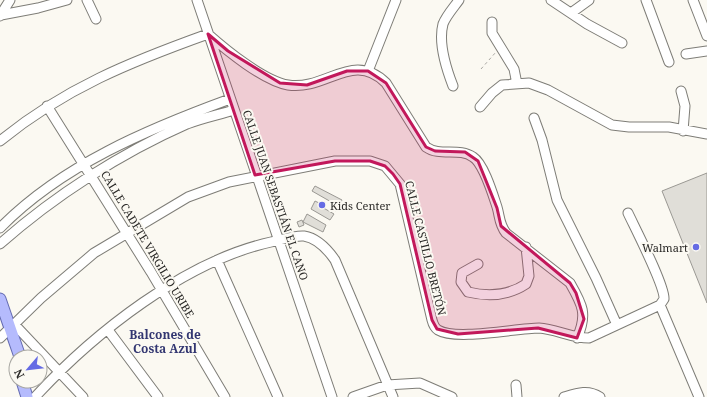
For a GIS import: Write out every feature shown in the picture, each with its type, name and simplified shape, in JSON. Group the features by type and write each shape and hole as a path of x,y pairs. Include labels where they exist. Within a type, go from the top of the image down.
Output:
{"main road":[{"path":"0,299 12,349"},
{"path":"0,318 16,349"}],"street":[{"path":"0,16 10,0"},
{"path":"0,16 67,0"},
{"path":"87,0 96,19"},
{"name":"CALLE JUAN SEBASTIÁN EL CANO","path":"197,0 332,397"},
{"path":"368,71 396,0"},
{"path":"453,86 447,69 442,38 444,23 459,0"},
{"path":"551,0 587,24 622,43"},
{"path":"571,13 589,0"},
{"path":"646,0 669,62"},
{"path":"693,0 707,36"},
{"path":"492,22 492,33 514,69 517,84"},
{"path":"0,141 47,106 76,89 144,56 208,34 228,52 280,84 298,86 312,84 347,71 368,71 379,76 386,83 426,147 435,152 465,152 478,161 497,208 501,226 506,233 526,247 570,283 576,293 582,307 584,319 577,338"},
{"path":"686,54 707,51"},
{"path":"480,107 492,93 502,85 529,83 548,90 612,125 629,127 669,127 683,131 707,134"},
{"path":"681,91 685,106 683,131"},
{"path":"0,228 10,218 50,187 130,139 230,99"},
{"name":"CALLE CADETE VIRGILIO URIBE","path":"47,106 162,290 225,397"},
{"path":"0,244 27,221 92,176 145,145 188,124 234,110"},
{"path":"534,118 542,140 557,200 596,278 617,325"},
{"name":"CALLE CASTILLO BRETÓN","path":"7,331 94,253 188,197 229,182 256,175 335,161 370,160 385,166 400,184 432,320 437,330 458,334 511,332 538,328 577,338 589,338 660,304"},
{"path":"628,213 664,293 664,302 660,304 699,397"},
{"path":"34,397 58,372 108,330 162,290 217,260 261,244 304,236 321,244 335,260 393,397"},
{"path":"478,264 462,273 461,282 468,292 488,296 518,290 526,284 528,276 526,247"},
{"path":"217,260 278,397"},
{"path":"108,330 158,397"},
{"path":"7,331 58,372 83,397"},
{"path":"353,397 387,384 420,383 452,397"},
{"path":"516,385 517,397"},
{"path":"564,397 582,391 595,394 600,397"}],"path":[{"path":"481,69 500,48"}],"highlighted area":[{"path":"208,34 228,51 280,83 307,85 347,71 368,71 386,83 426,147 435,151 465,152 478,161 497,208 501,226 570,283 576,293 584,319 577,338 538,328 458,334 437,329 432,320 400,184 393,174 385,166 370,161 335,161 255,175"}],"building":[{"name":"Walmart","path":"707,173 707,303 662,191"},
{"path":"315,186 342,200 336,211 330,209 333,203 312,191"},
{"path":"315,201 321,204 320,206 334,214 330,220 311,209"},
{"path":"307,214 326,225 323,232 303,222"},
{"path":"302,220 304,225 299,227 297,222"}],"place":[{"name":"Kids Center","path":"322,205"},
{"name":"Walmart","path":"696,247"}],"district":[{"name":"Balcones de Costa Azul","path":"165,341"}]}
